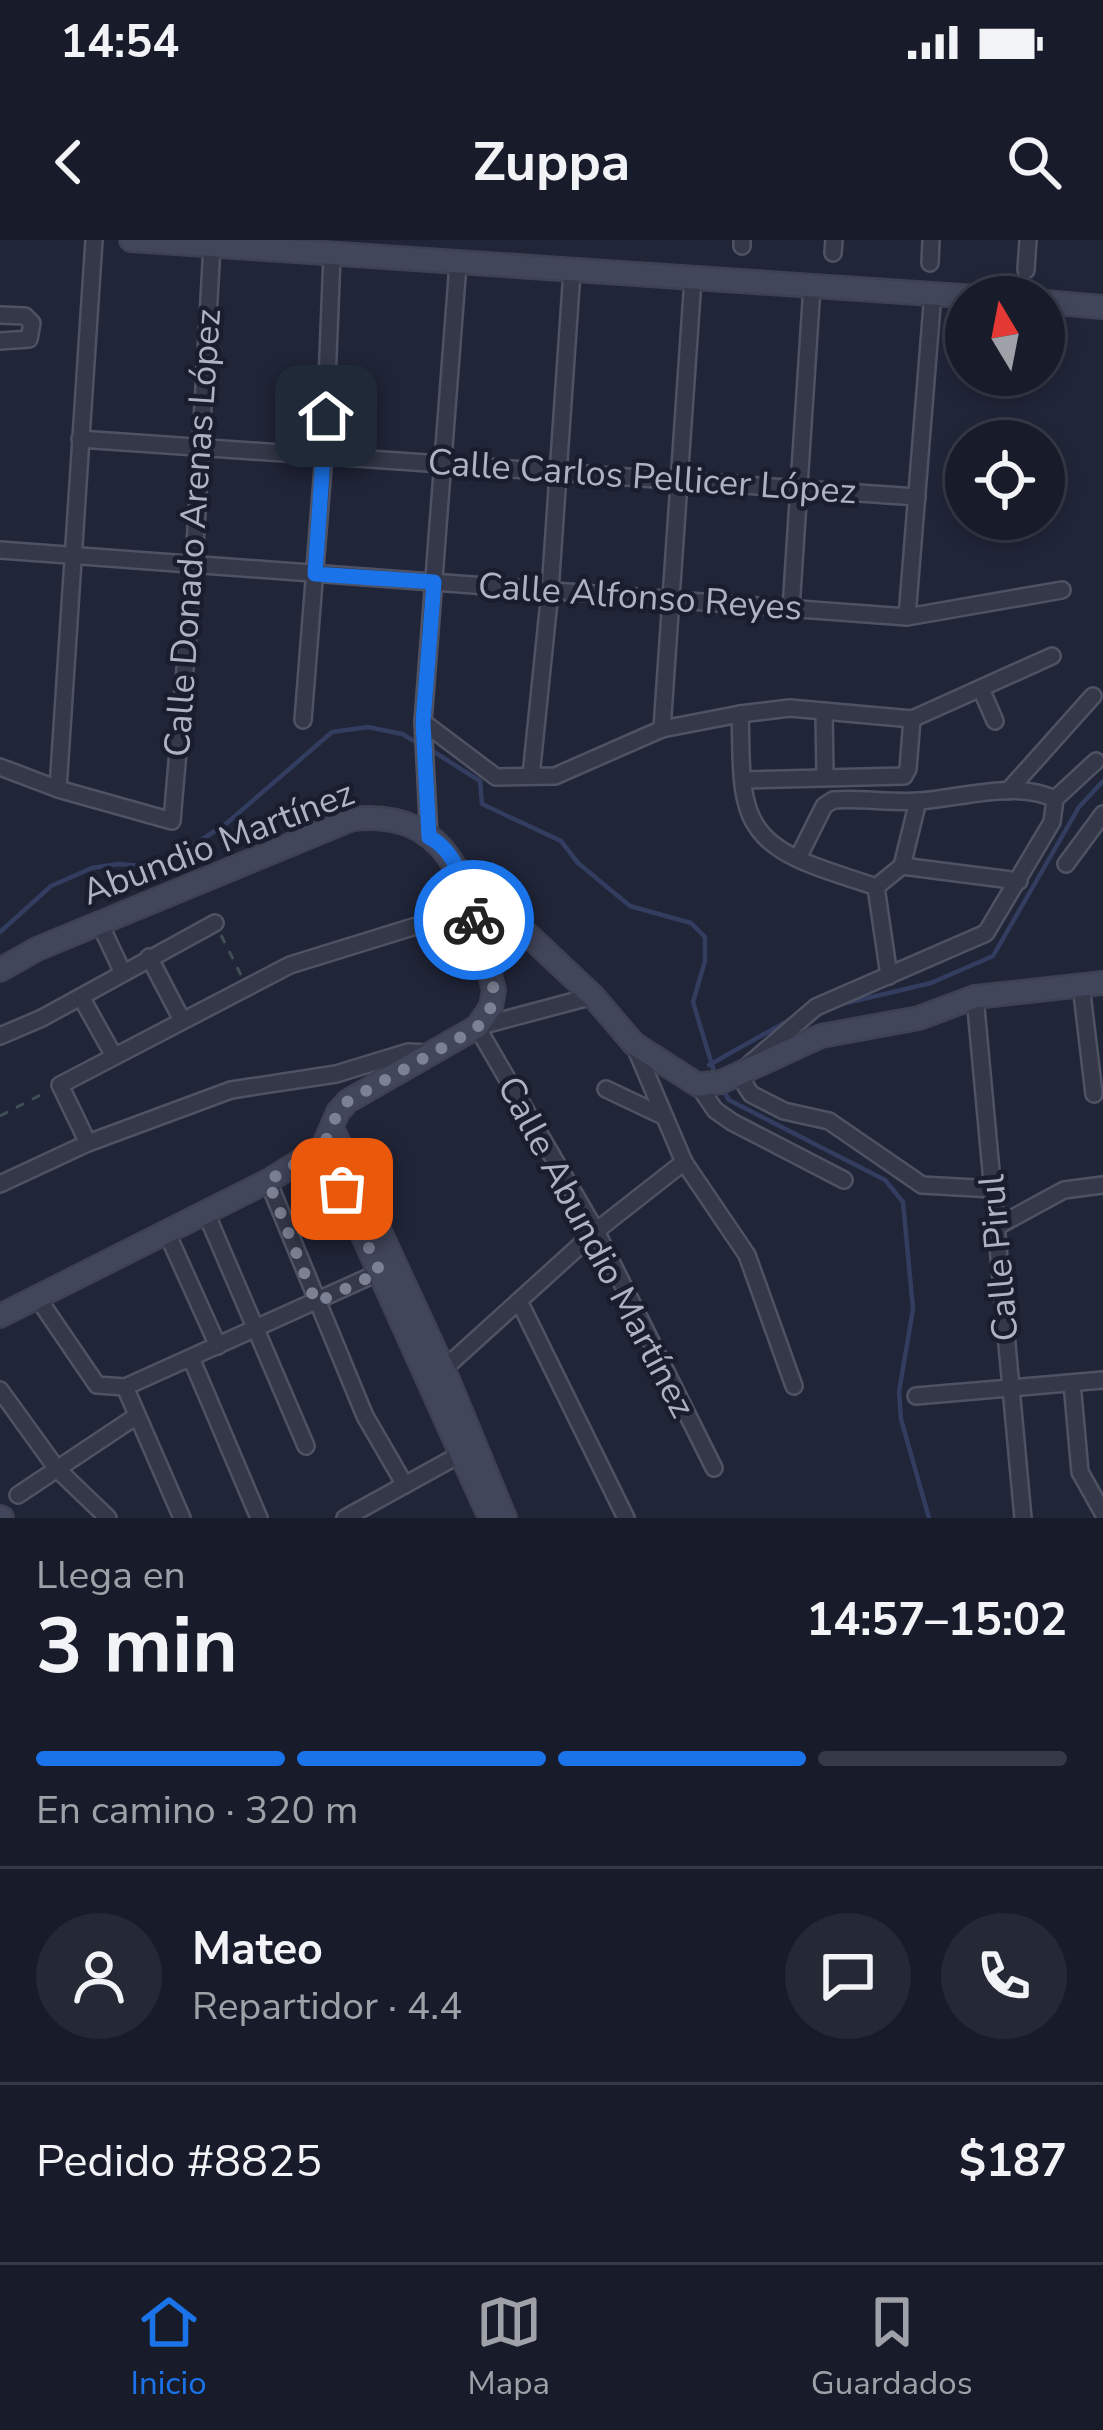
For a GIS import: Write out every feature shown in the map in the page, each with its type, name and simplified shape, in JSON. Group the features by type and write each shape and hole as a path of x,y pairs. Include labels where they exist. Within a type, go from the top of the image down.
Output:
{"street":[{"path":"0,767 58,789 94,240"},
{"path":"131,240 945,294"},
{"path":"930,263 931,240"},
{"path":"1026,270 1028,240"},
{"name":"Calle Donado Arenas López","path":"58,789 172,821 194,565 212,246"},
{"path":"303,720 324,455 332,256"},
{"path":"429,837 423,725 458,264"},
{"path":"531,776 550,591 572,272"},
{"path":"662,729 693,279"},
{"path":"791,608 812,286"},
{"path":"907,617 933,293"},
{"path":"1065,304 1103,307"},
{"path":"0,315 25,316 32,322 29,339 0,341"},
{"name":"Calle Carlos Pellicer López","path":"80,439 917,496"},
{"name":"Calle Alfonso Reyes","path":"0,550 907,617 1062,590"},
{"path":"423,725 496,777 555,776 662,729 740,714 790,708 913,718 1052,656"},
{"path":"981,689 995,721"},
{"path":"1008,791 1093,696"},
{"path":"824,713 824,776"},
{"path":"740,714 746,789 756,826 798,858 876,887"},
{"path":"746,789 824,776 904,776 913,718"},
{"path":"715,1082 816,1007 986,933 1052,822 1054,800 1096,761"},
{"path":"798,858 824,806 832,800 918,801 1008,791 1041,793 1054,800"},
{"path":"876,887 902,866 918,801"},
{"path":"1066,865 1103,814"},
{"name":"Abundio Martínez","path":"0,970 37,949 352,819 387,815 439,842 458,869 494,990 491,1007 477,1028"},
{"path":"902,866 1019,881"},
{"path":"458,869 593,996 634,1044 684,1162 746,1255 794,1386"},
{"path":"876,887 889,976"},
{"path":"88,1143 60,1085 290,965 471,909"},
{"path":"0,1036 42,1018 215,923"},
{"path":"100,924 123,974"},
{"path":"149,957 182,1021"},
{"path":"715,1082 821,1036 919,1018 975,997 1092,984 1094,1094"},
{"path":"0,1316 268,1181 328,1139 338,1112 348,1101 428,1053 477,1028 593,996"},
{"path":"81,997 114,1056"},
{"name":"Calle Pirul","path":"975,997 1023,1518"},
{"name":"Calle Abundio Martínez","path":"477,1028 596,1231 714,1468"},
{"path":"634,1044 784,1111 830,1121 922,1185 993,1189"},
{"path":"0,1184 88,1143 231,1090 336,1074 408,1052 428,1053"},
{"path":"715,1082 715,1110 844,1180"},
{"path":"606,1089 664,1117"},
{"path":"328,1139 380,1272 437,1375"},
{"path":"328,1139 437,1375 490,1518"},
{"path":"437,1375 596,1231 684,1162"},
{"path":"268,1181 365,1416 405,1485"},
{"path":"996,1227 1064,1190 1103,1185"},
{"path":"206,1213 306,1446"},
{"path":"167,1233 218,1346"},
{"path":"38,1298 97,1385 124,1387 380,1272"},
{"path":"519,1301 626,1518"},
{"path":"190,1358 259,1518"},
{"path":"916,1396 1103,1380"},
{"path":"1072,1383 1080,1472 1103,1513"},
{"path":"124,1387 182,1518"},
{"path":"0,1390 57,1469 108,1518"},
{"path":"18,1496 135,1417"},
{"path":"345,1518 468,1450"},
{"path":"468,1450 506,1518"}],"path":[{"path":"215,923 247,986"},
{"path":"0,1116 60,1085"}],"waterway":[{"path":"0,932 51,886 92,868 155,867 186,850 227,823 332,732 368,727 402,734 421,745"},
{"path":"431,750 480,781 482,804 561,841 578,863 630,906 691,923 705,937 705,961 693,1002 716,1078"},
{"path":"842,1004 931,983 993,956 1079,807 1103,781"},
{"path":"709,1065 791,1019"},
{"path":"722,1088 729,1100 885,1180 903,1202 913,1309 899,1392 901,1419 929,1518"}],"way so far":[{"path":"342,1189 380,1272 316,1303 268,1181 323,1147 348,1101 477,1028 491,1007 494,990 474,920"}],"route":[{"path":"326,416 315,574 434,582 423,722 429,837 439,842 458,869 474,920"}]}
